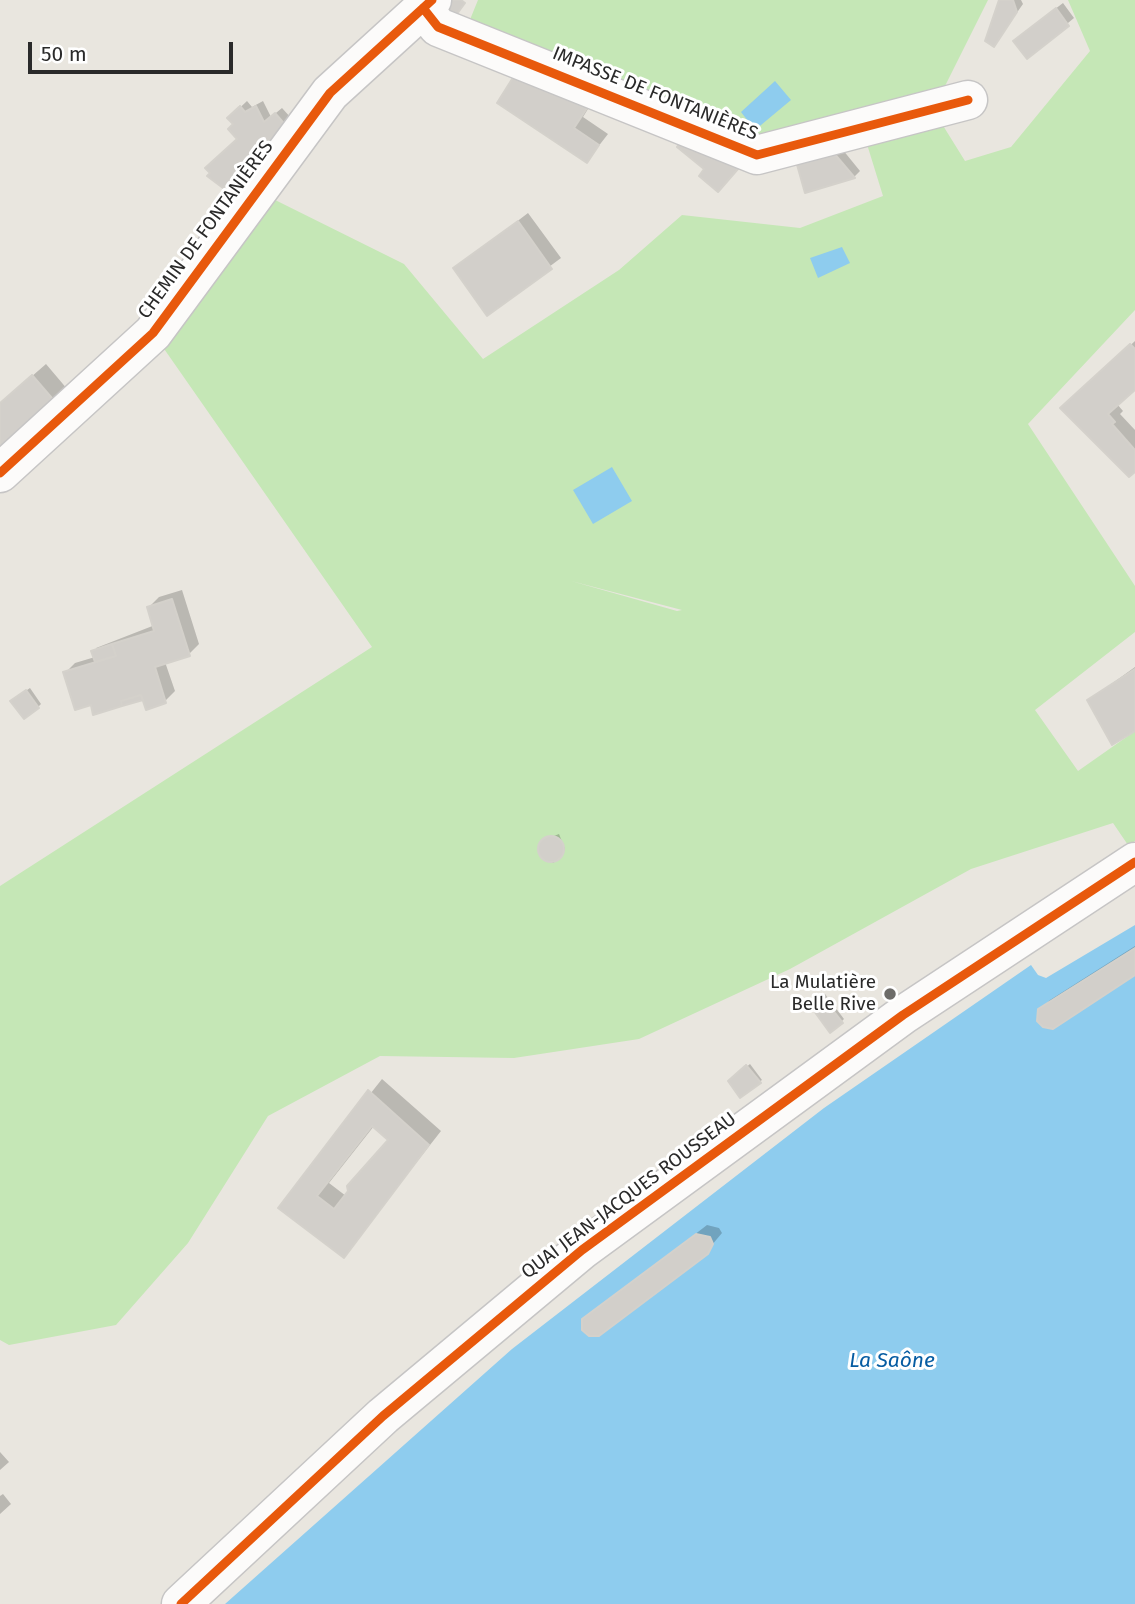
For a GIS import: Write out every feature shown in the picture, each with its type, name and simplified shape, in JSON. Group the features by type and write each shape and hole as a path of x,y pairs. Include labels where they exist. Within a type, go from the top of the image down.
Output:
{"street":[{"name":"IMPASSE DE FONTANIÈRES","path":"427,4 439,27 757,155 968,100"},
{"name":"CHEMIN DE FONTANIÈRES","path":"0,474 153,333 330,93 427,4"},
{"name":"QUAI JEAN-JACQUES ROUSSEAU","path":"181,1604 383,1416 582,1250 903,1015 1135,862"}],"green space":[{"path":"478,0 988,0 942,92 759,146 467,27"},
{"path":"1068,0 1135,0 1135,310 1028,424 1135,586 1135,632 1035,710 1078,771 1135,731 1135,841 1128,845 1113,823 971,869 790,969 639,1039 514,1058 380,1056 268,1116 188,1243 116,1325 9,1345 0,1340 0,886 372,647 153,333 255,190 404,264 483,359 619,270 682,215 800,228 883,196 866,141 942,124 965,161 1011,147 1090,51","holes":["571,581 682,610 677,611"]}],"water":[{"path":"775,81 791,100 755,130 741,112"},
{"path":"842,247 850,263 818,278 810,258"},
{"path":"612,467 632,501 593,524 573,490"},
{"name":"La Saône","path":"1135,925 1135,1604 225,1604 512,1349 824,1108 1031,965 1038,975 1046,978"}],"building":[{"path":"449,0 461,0 465,3 454,18 444,13"},
{"path":"999,0 1013,0 1017,12 994,47 985,41"},
{"path":"1056,8 1069,26 1027,59 1013,41"},
{"path":"519,68 593,99 574,128 599,145 587,163 497,103"},
{"path":"240,106 245,112 256,106 264,122 275,113 287,127 223,188 207,176 210,173 205,168 237,139 228,129 233,124 227,118"},
{"path":"689,133 744,162 718,192 699,176 704,169 677,147"},
{"path":"827,145 855,178 805,193 794,154"},
{"path":"518,221 552,269 487,316 453,268"},
{"path":"1130,344 1135,349 1135,390 1108,414 1115,422 1112,424 1135,450 1135,472 1129,477 1060,408"},
{"path":"32,375 57,404 0,453 0,403"},
{"path":"172,599 190,656 155,667 166,703 146,710 141,695 121,701 122,706 93,715 91,705 75,710 63,672 116,656 112,644 154,631 147,607"},
{"path":"112,644 116,656 95,662 91,651"},
{"path":"1135,669 1135,731 1112,745 1087,700"},
{"path":"26,690 39,708 24,719 10,701"},
{"path":"141,695 143,700 122,706 121,701"},
{"path":"551,836 560,840 564,849 560,858 551,862 542,858 538,849 542,840"},
{"path":"1135,948 1135,975 1053,1029 1043,1027 1037,1021 1038,1009"},
{"path":"821,995 843,1023 830,1033 809,1004"},
{"path":"746,1065 761,1083 740,1098 728,1081"},
{"path":"368,1090 429,1145 344,1258 278,1208","holes":["372,1126 388,1140 347,1186 348,1191 334,1209 317,1196"]},
{"path":"696,1234 710,1237 713,1244 708,1254 599,1336 589,1336 582,1330 582,1319"}],"cycle path":[{"path":"0,473 153,333 330,93 432,0"},
{"path":"423,8 438,27 757,155 968,100"},
{"path":"181,1604 383,1416 582,1250 903,1015 1135,862"}],"place":[{"name":"La Mulatière Belle Rive","path":"890,994"}]}
